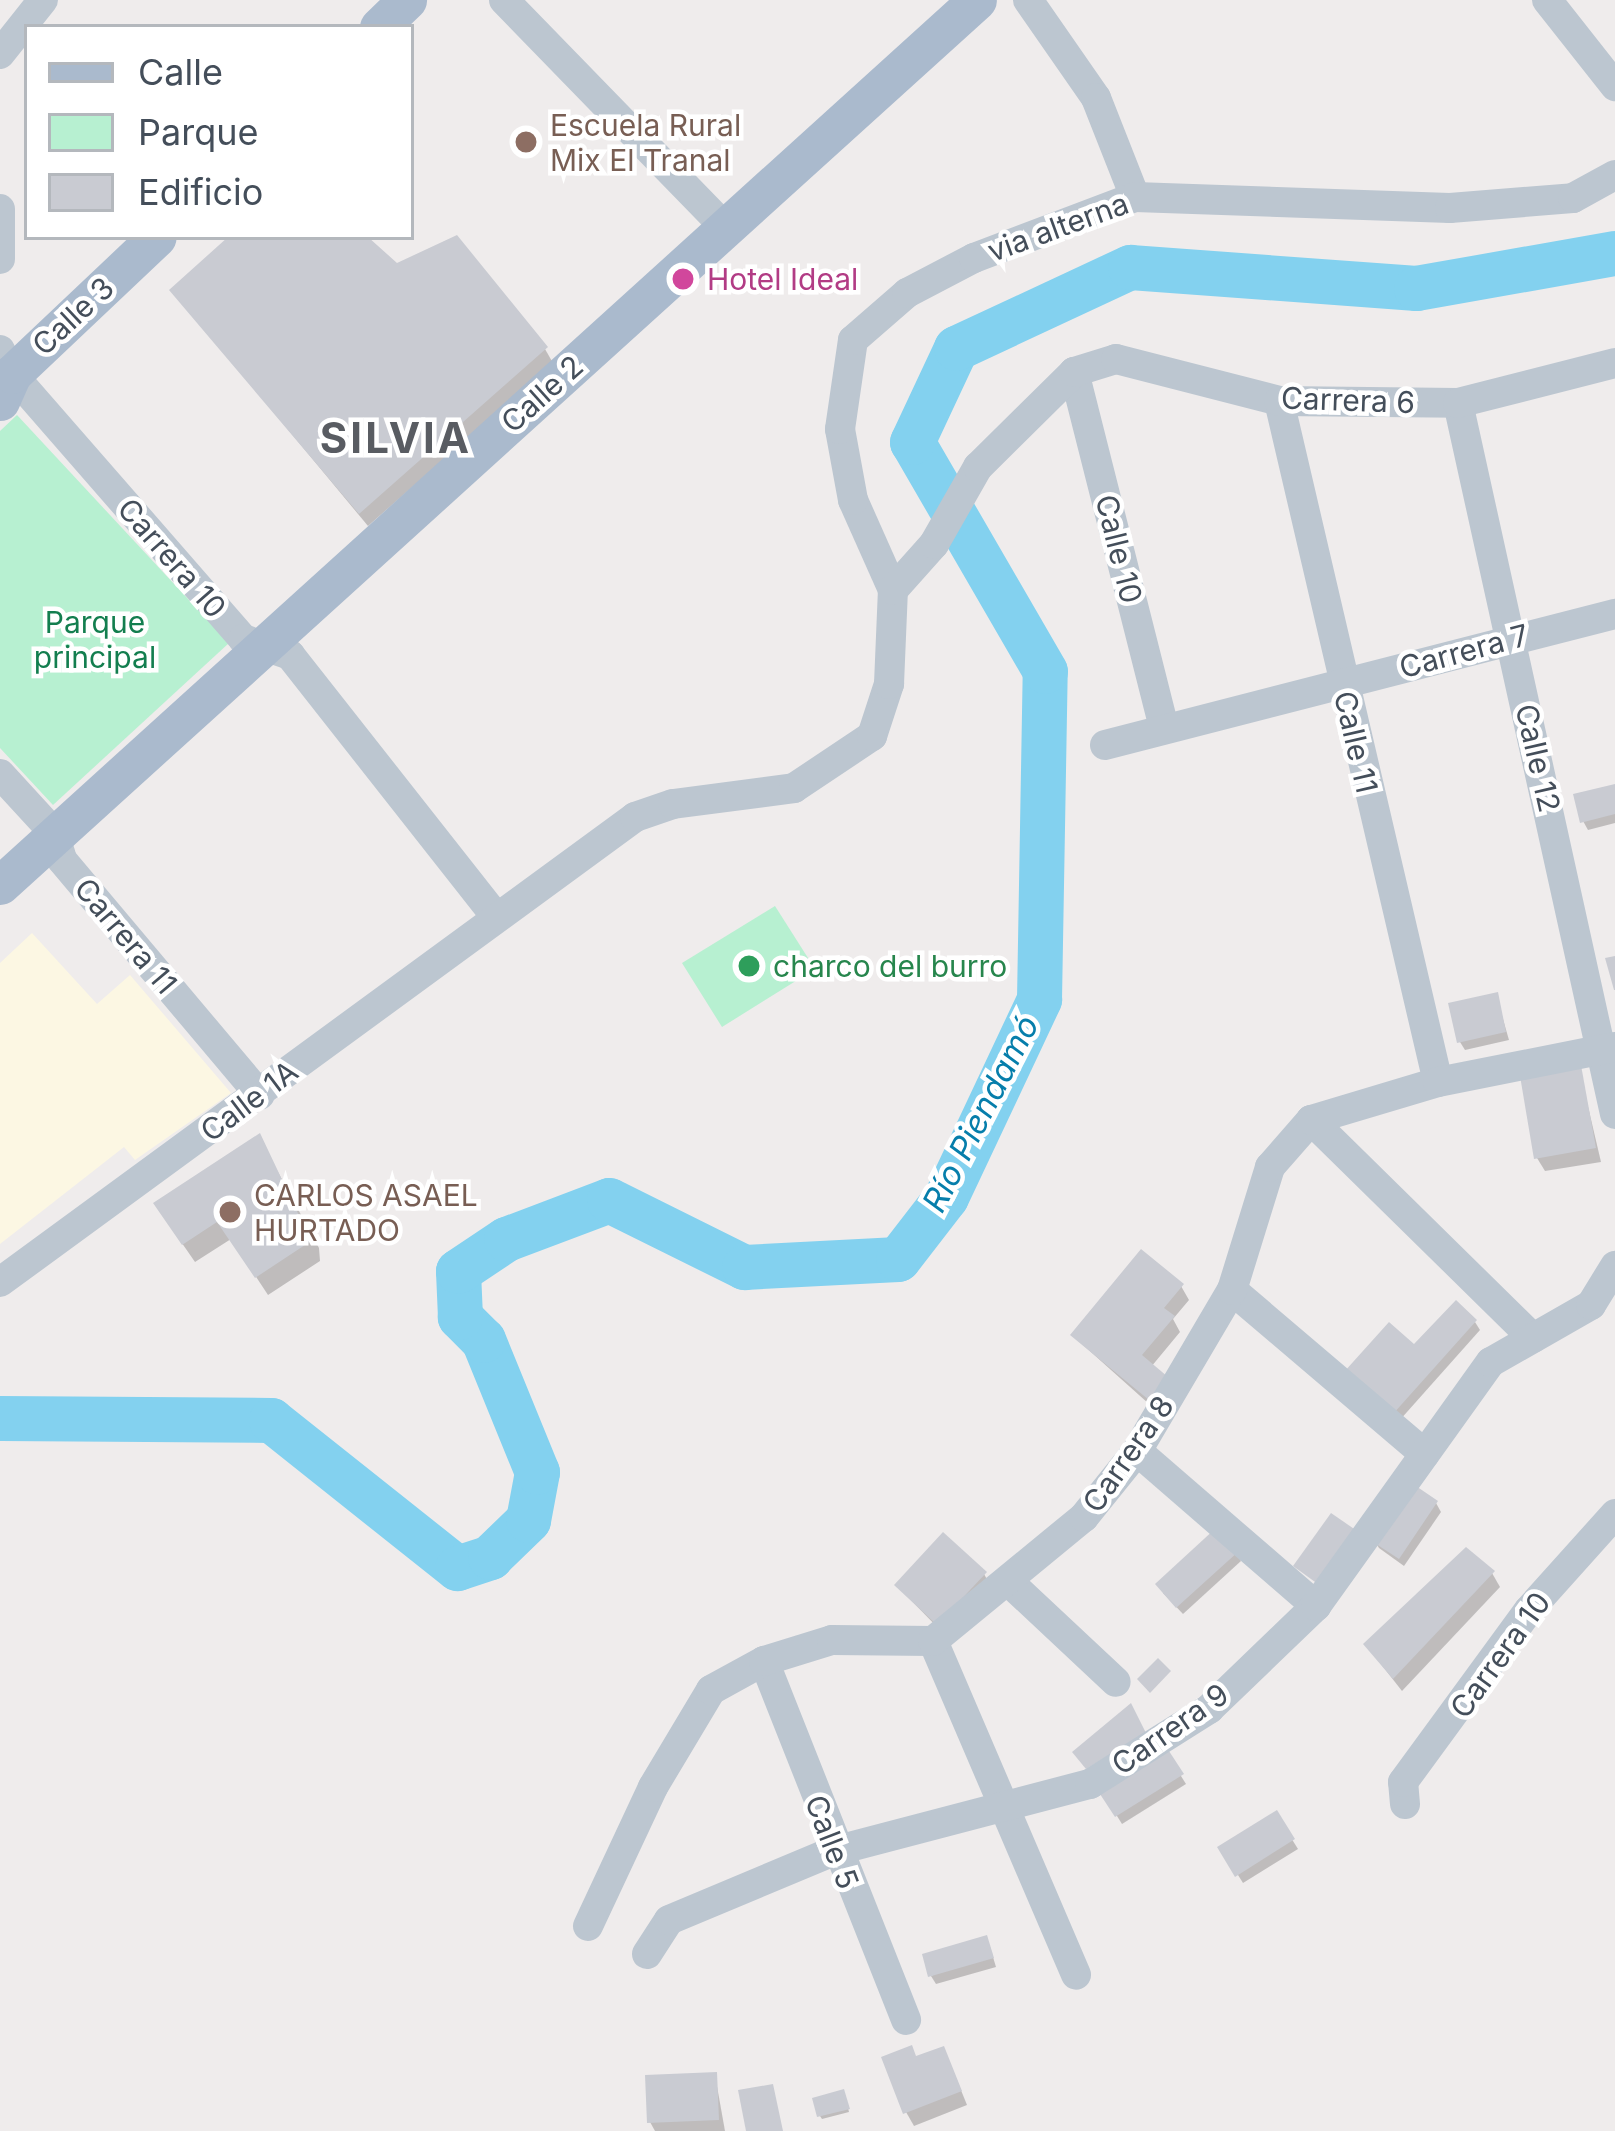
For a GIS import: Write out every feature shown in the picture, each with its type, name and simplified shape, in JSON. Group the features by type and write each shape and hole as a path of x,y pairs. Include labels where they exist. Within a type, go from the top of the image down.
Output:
{"main road":[{"path":"382,24 407,0"},
{"name":"Calle 2","path":"0,884 977,0"},
{"name":"Calle 3","path":"4,375 154,240"}],"street":[{"path":"0,54 43,0"},
{"path":"504,0 726,229"},
{"path":"1028,0 1096,98 1135,196"},
{"path":"1547,0 1615,86"},
{"name":"via alterna","path":"893,590 844,463 841,417 853,340 907,293 974,258 1135,196 1450,208 1573,198 1615,176"},
{"path":"0,209 0,259"},
{"name":"Carrera 6","path":"1074,372 1116,359 1279,401 1458,403 1615,364"},
{"path":"893,590 934,544 978,467 1074,372"},
{"name":"Calle 10","path":"1074,372 1164,727"},
{"name":"Carrera 10","path":"4,375 243,639 290,655 494,914"},
{"name":"Calle 11","path":"1279,401 1438,1082"},
{"name":"Calle 12","path":"1458,403 1610,1049 1615,1114"},
{"name":"Calle 1A","path":"0,1282 260,1095 494,914 635,817 673,804 794,788 872,736 889,684 893,590"},
{"name":"Carrera 7","path":"1105,746 1164,727 1615,614"},
{"name":"Carrera 11","path":"0,774 54,833 62,860 260,1095"},
{"path":"1533,1338 1311,1120 1438,1082 1610,1049"},
{"name":"Carrera 8","path":"933,1641 1084,1517 1137,1451 1232,1290 1270,1167 1311,1120"},
{"name":"Carrera 9","path":"647,1954 669,1920 834,1851 1090,1784 1209,1709 1316,1606 1491,1362 1591,1306 1615,1266"},
{"path":"1232,1290 1425,1454"},
{"path":"1137,1451 1316,1606"},
{"name":"Carrera 10","path":"1405,1804 1402,1782 1529,1610 1615,1514"},
{"path":"1009,1582 1116,1682"},
{"path":"588,1925 653,1787 711,1690 764,1660 832,1640 933,1641 1076,1975"},
{"name":"Calle 5","path":"764,1660 834,1851 906,2020"}],"shaded area":[{"path":"32,933 97,1004 130,975 231,1093 135,1160 124,1147 0,1244 0,963"}],"green space":[{"name":"Parque principal","path":"17,415 229,643 53,805 0,748 0,431"},
{"name":"charco del burro","path":"775,906 815,969 722,1027 682,963"}],"building":[{"path":"457,235 548,347 359,514 169,290 225,240 371,240 397,263"},
{"path":"1615,784 1615,814 1580,823 1573,794"},
{"path":"1615,956 1615,990 1614,990 1605,958"},
{"path":"1498,992 1506,1032 1457,1043 1448,1003"},
{"path":"1581,1065 1596,1148 1534,1159 1520,1076"},
{"name":"CARLOS ASAEL HURTADO","path":"260,1133 311,1241 255,1278 217,1222 182,1245 153,1203"},
{"path":"1141,1249 1184,1284 1164,1308 1175,1316 1142,1355 1168,1377 1149,1400 1070,1335"},
{"path":"1456,1300 1477,1320 1393,1414 1344,1372 1389,1322 1414,1344"},
{"path":"1410,1482 1438,1501 1399,1559 1370,1540"},
{"path":"1331,1513 1360,1533 1322,1587 1293,1566"},
{"path":"1217,1527 1239,1551 1176,1608 1155,1584"},
{"path":"943,1532 987,1572 937,1625 894,1585"},
{"path":"1466,1547 1495,1571 1393,1679 1363,1644"},
{"path":"1158,1658 1171,1671 1150,1693 1137,1679"},
{"path":"1131,1703 1146,1733 1086,1769 1072,1752"},
{"path":"1167,1748 1184,1774 1115,1817 1098,1791"},
{"path":"1277,1810 1295,1839 1235,1877 1217,1847"},
{"path":"987,1935 994,1958 928,1977 922,1954"},
{"path":"912,2045 916,2056 944,2046 962,2091 903,2114 881,2057"},
{"path":"717,2072 719,2120 647,2123 645,2075"},
{"path":"773,2084 783,2131 746,2131 738,2090"},
{"path":"844,2089 850,2109 817,2117 812,2098"}],"waterway":[{"name":"Río Piendamó","path":"0,1418 271,1420 457,1568 490,1557 528,1520 537,1472 483,1340 460,1317 458,1271 506,1239 609,1200 744,1267 898,1259 946,1197 1039,999 1045,671 912,442 956,348 1130,267 1416,288 1615,253"}],"place":[{"name":"Escuela Rural Mix El Tranal","path":"526,142"},
{"name":"Hotel Ideal","path":"683,279"},
{"name":"charco del burro","path":"749,966"},
{"name":"CARLOS ASAEL HURTADO","path":"230,1212"}],"district":[{"name":"SILVIA","path":"396,438"}]}
